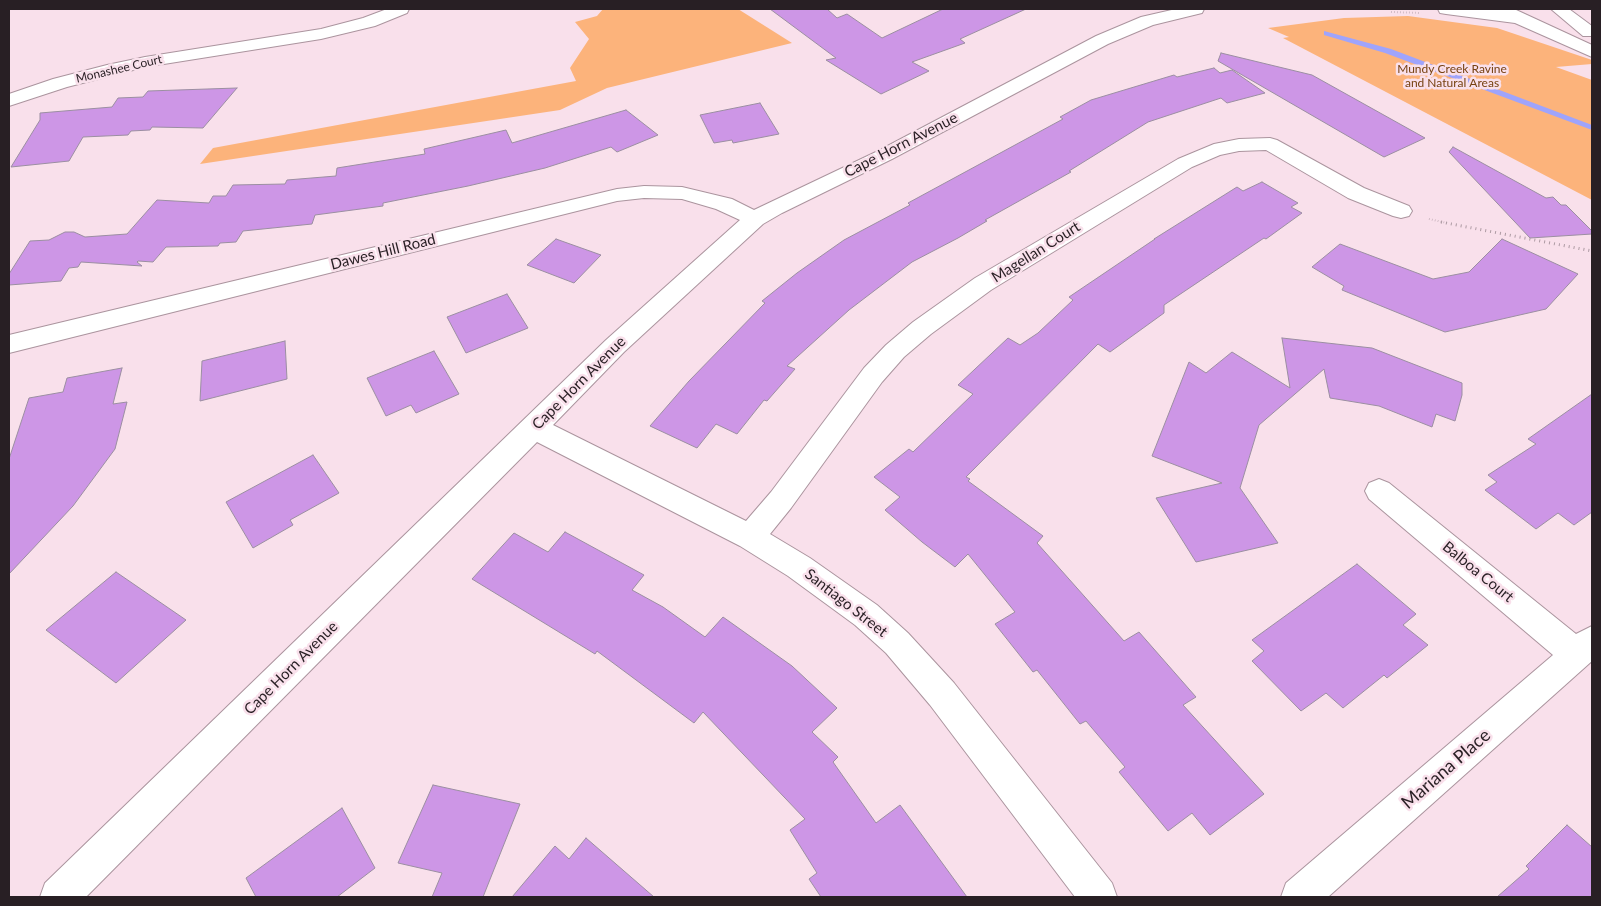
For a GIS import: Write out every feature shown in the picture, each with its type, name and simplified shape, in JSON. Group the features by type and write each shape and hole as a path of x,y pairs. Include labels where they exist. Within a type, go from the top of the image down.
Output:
{"street":[{"name":"Monashee Court","path":"9,100 60,83 113,69 232,47 321,34 369,22 402,9"},
{"name":"Cape Horn Avenue","path":"59,897 615,346 755,219 885,155 1157,12 1196,9"},
{"path":"1446,9 1521,14 1592,52"},
{"path":"1502,9 1571,29 1591,32"},
{"path":"1560,9 1591,32"},
{"name":"Magellan Court","path":"750,537 781,500 873,375 895,351 922,328 983,284 1185,162 1214,150 1239,145 1270,144 1356,193 1401,211"},
{"name":"Dawes Hill Road","path":"9,344 617,195 653,191 682,192 724,204 755,219"},
{"name":"Santiago Street","path":"534,428 750,537 833,590 866,616 897,643 942,694 1098,897"},
{"name":"Balboa Court","path":"1379,492 1584,647"},
{"name":"Mariana Place","path":"1300,897 1584,647"}],"path":[{"path":"1401,211 1465,228 1592,251"}],"green space":[{"path":"603,9 738,9 792,43 607,88 560,110 200,164 213,148 576,81 570,68 589,39 575,22 597,16"},
{"name":"Mundy Creek Ravine and Natural Areas","path":"1408,16 1497,28 1592,60 1592,64 1556,67 1592,80 1592,200 1283,38 1289,37 1268,28 1344,18"}],"building":[{"path":"770,9 827,9 837,18 847,14 882,38 943,9 1026,9 960,39 965,43 912,62 929,71 881,94 826,60 836,58"},
{"path":"1221,53 1312,75 1425,138 1384,157 1218,61"},
{"path":"1214,68 1220,73 1232,70 1265,93 1227,103 1221,98 1148,122 1069,171 1071,172 985,220 987,221 958,238 912,262 849,310 787,366 795,369 767,401 764,400 737,434 716,424 697,448 650,426 689,381 765,303 762,301 797,273 844,240 1063,119 1060,117 1091,100 1174,75 1177,77"},
{"path":"237,88 203,128 152,127 150,130 131,131 128,135 83,137 69,161 11,167 40,120 40,113 112,107 118,98 143,97 148,91"},
{"path":"760,103 779,134 733,143 732,140 714,143 700,115"},
{"path":"626,110 658,135 617,152 611,147 545,168 383,203 383,206 315,215 312,224 243,231 236,242 220,243 218,246 166,247 153,262 137,262 142,266 81,262 78,267 69,268 61,281 9,285 9,274 30,241 49,240 65,232 74,232 85,237 127,234 157,200 209,203 213,196 226,196 233,185 285,184 287,180 336,176 337,168 425,154 424,149 506,130 512,143"},
{"path":"1453,147 1546,198 1553,197 1561,205 1566,205 1592,231 1592,234 1530,238 1449,152"},
{"path":"1262,182 1298,203 1291,207 1302,213 1266,239 1264,238 1164,305 1164,313 1110,352 1098,344 966,477 970,479 968,481 1043,536 1037,543 1124,641 1139,632 1196,697 1183,705 1264,794 1210,835 1192,813 1168,831 1119,772 1125,767 1086,721 1080,724 1037,670 1033,672 995,624 1015,612 968,554 955,567 922,542 885,510 900,497 874,477 909,449 913,452 973,394 958,385 1008,338 1020,345 1038,333 1073,300 1069,297 1154,239 1237,187 1243,191"},
{"path":"556,239 601,255 574,283 527,265"},
{"path":"1502,239 1578,274 1546,309 1445,332 1342,290 1344,286 1312,267 1340,244 1433,279 1469,272"},
{"path":"507,294 528,328 466,353 447,317"},
{"path":"1282,338 1372,348 1462,383 1462,395 1455,421 1436,414 1432,427 1379,406 1330,398 1324,369 1259,425 1240,488 1278,543 1196,562 1156,498 1222,483 1152,456 1189,362 1206,373 1232,352 1290,388"},
{"path":"285,341 287,379 200,401 202,361"},
{"path":"434,351 459,394 416,413 411,405 386,416 367,378"},
{"path":"122,368 113,404 127,402 115,449 73,506 9,574 9,459 29,398 63,392 67,378"},
{"path":"1592,394 1592,512 1574,525 1558,513 1536,529 1485,490 1497,482 1488,475 1536,444 1528,439"},
{"path":"313,455 339,493 290,520 293,525 253,548 226,502"},
{"path":"565,532 644,575 632,590 663,607 705,637 723,617 792,666 837,708 812,732 838,757 833,762 876,823 900,805 967,897 821,897 809,879 817,873 790,830 805,819 703,712 694,723 597,651 595,654 472,579 514,533 548,552"},
{"path":"1357,564 1416,614 1403,625 1428,645 1387,678 1384,675 1343,708 1326,693 1301,711 1252,661 1264,651 1252,640"},
{"path":"116,572 186,620 116,683 46,630"},
{"path":"433,785 520,804 483,897 432,897 442,873 398,863"},
{"path":"342,808 375,868 337,897 256,897 246,878"},
{"path":"1567,825 1592,847 1592,897 1497,897 1529,869 1526,866"},
{"path":"586,838 654,897 512,897 555,846 569,859"}],"waterway":[{"path":"1327,33 1388,51 1592,128"}]}
